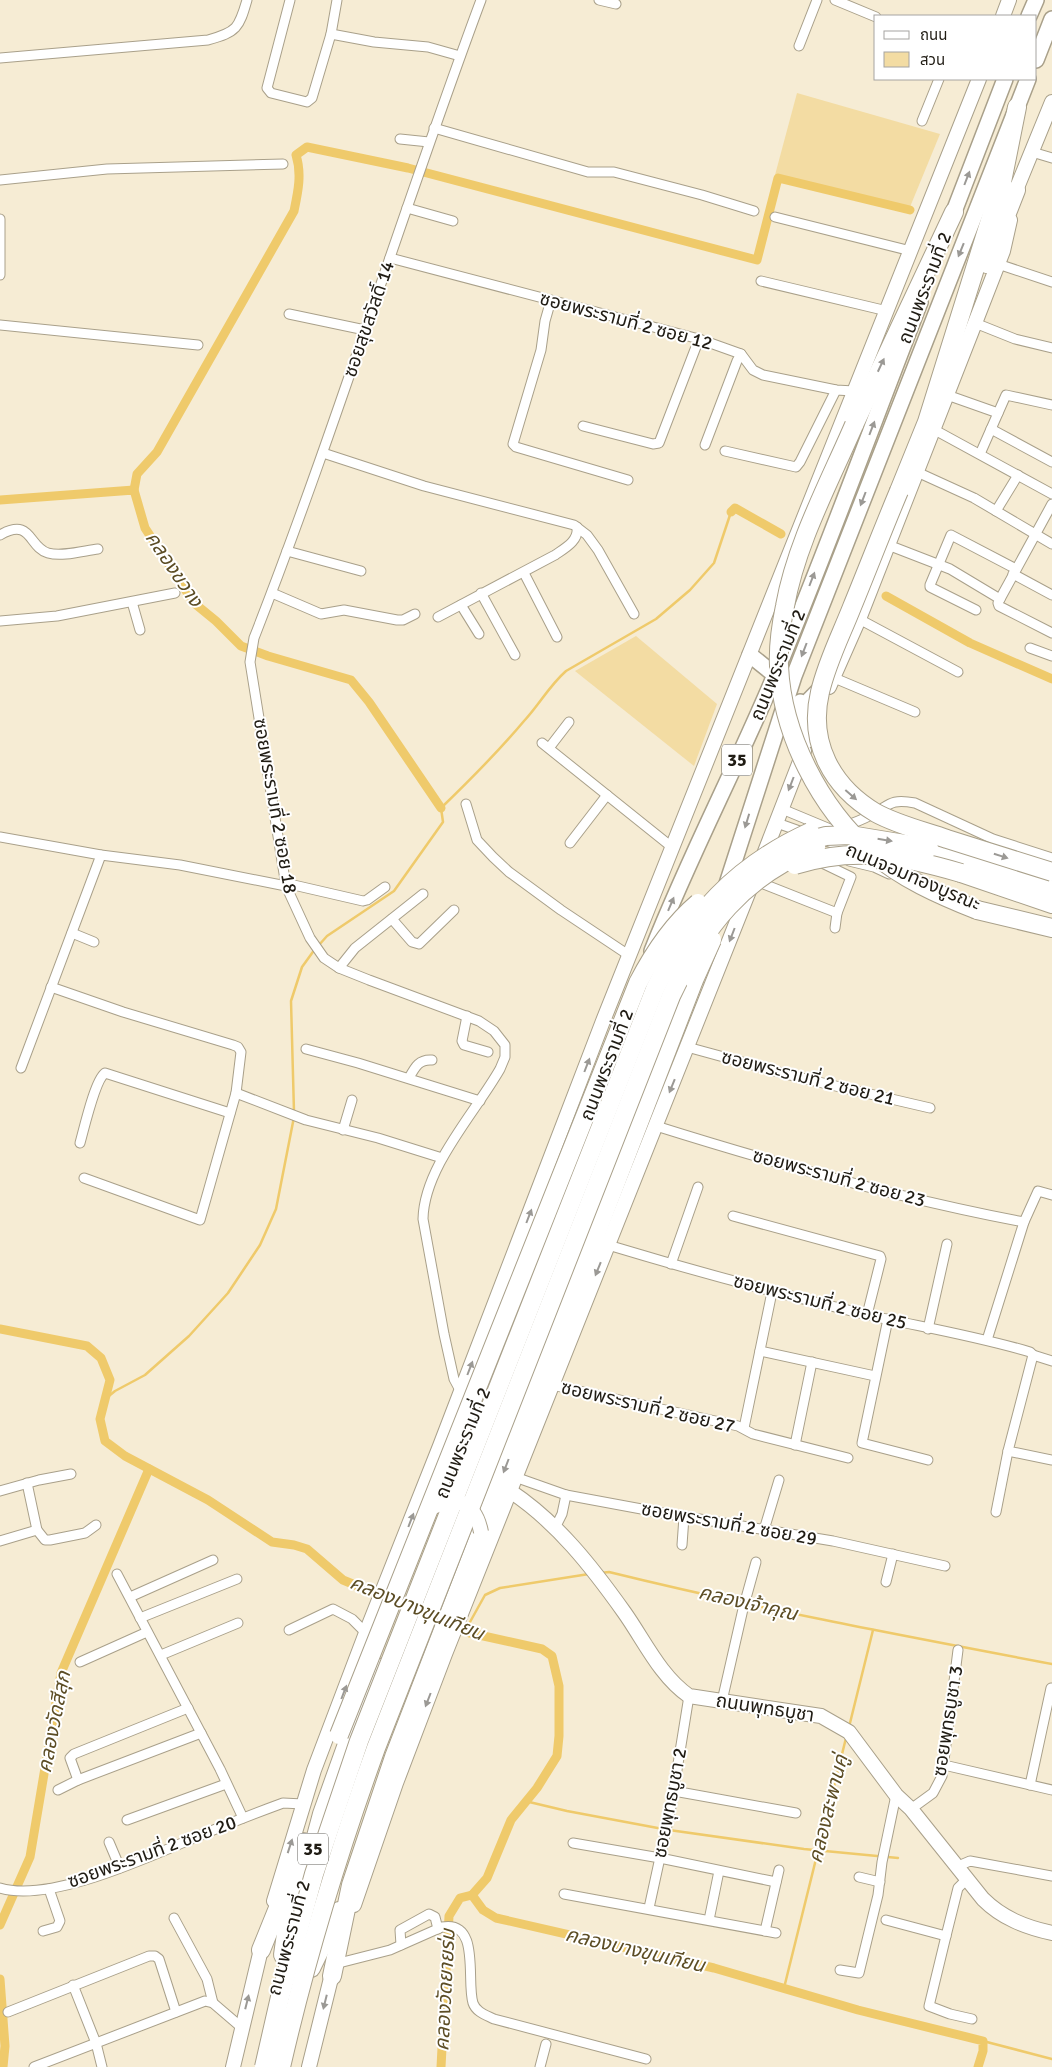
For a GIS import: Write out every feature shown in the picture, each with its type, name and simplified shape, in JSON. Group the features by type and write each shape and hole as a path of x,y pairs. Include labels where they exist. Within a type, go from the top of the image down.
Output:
{"highway":[{"path":"930,426 1002,182 1017,107"},
{"path":"1016,190 930,426 899,491 830,661 820,693 817,722 824,756 844,788 858,801 878,814 934,835 1052,872"},
{"path":"954,212 854,425 800,553 785,605 780,635 778,666 785,707 806,768 825,800 849,831 872,853 938,895 977,910 1052,928"},
{"path":"465,1440 525,1315 600,1108 661,957 683,922 706,894 726,878 766,854 826,836 850,835 929,848 1052,890"},
{"path":"281,2067 317,1926 364,1780 661,1019 685,967 708,929 776,849 812,845"},
{"path":"264,2067 303,1911 324,1840 353,1758 645,1013 663,972 693,923 718,894 812,845"},
{"path":"496,1457 675,995 708,930 736,899 766,877 787,867 810,860 860,854 900,857 961,873 1052,904"},
{"path":"260,1950 295,1866 339,1735 638,983 654,953 679,920 708,896 757,873"},
{"path":"333,1970 351,1885 394,1757 480,1532 702,961 715,934 728,914 746,893 757,873"},
{"name":"ถนนพระรามที่ 2","path":"256,2067 283,1955 322,1814 387,1636 465,1440"},
{"name":"ถนนพระรามที่ 2","path":"288,2067 310,1970 354,1826 419,1651 496,1457"},
{"path":"283,1955 295,1866"},
{"path":"310,1970 351,1885"}],"main road":[{"path":"1003,15 1010,0"},
{"path":"1029,15 1036,0"},
{"path":"1037,57 1052,19"},
{"path":"1043,42 1052,24"},
{"name":"ถนนพระรามที่ 2","path":"232,2067 260,1950 303,1804 368,1629 630,956 979,80"},
{"name":"ถนนพระรามที่ 2","path":"465,1440 527,1282 592,1100 660,929 775,674 1005,80"},
{"name":"ถนนพระรามที่ 2","path":"496,1457 574,1276 692,983 733,865 794,676 1028,80"},
{"path":"308,2067 333,1970 380,1828 445,1654 757,873 832,677 859,619 917,472 930,426 947,395 998,264 1007,236 1016,190 1052,102"},
{"path":"750,655 775,674"},
{"path":"794,676 808,740"},
{"path":"774,737 832,677"},
{"name":"ถนนพุทธบูชา","path":"510,1491 532,1506 586,1561 669,1679 689,1696 822,1716 845,1729 896,1795 911,1810 956,1867 996,1912 1017,1923 1052,1933"},
{"path":"428,1510 446,1501 462,1503 475,1514 480,1532"}],"street":[{"path":"0,58 208,40 228,34 238,25 247,0"},
{"path":"290,0 267,88 271,93 310,101 331,34 337,0"},
{"name":"ซอยสุขสวัสดิ์ 14","path":"254,638 323,453 422,162 481,0"},
{"path":"599,0 616,4"},
{"path":"799,46 817,0"},
{"path":"838,0 874,16"},
{"path":"331,34 374,42 428,47 460,56"},
{"path":"922,121 939,80"},
{"path":"434,128 588,172 614,172 754,211"},
{"path":"400,139 429,142"},
{"path":"1032,152 1052,158"},
{"path":"0,180 107,169 283,164"},
{"path":"407,208 453,221"},
{"path":"775,217 911,251"},
{"path":"0,219 0,275"},
{"name":"ซอยพระรามที่ 2 ซอย 12","path":"390,258 698,339 741,354 753,370 763,375 836,390 854,391"},
{"path":"998,264 1052,282"},
{"path":"761,281 886,311"},
{"path":"551,300 540,350 513,444 516,447 628,480"},
{"path":"289,314 365,330"},
{"path":"975,323 1015,339 1052,348"},
{"path":"0,325 198,345"},
{"path":"583,426 652,444 659,443 698,339"},
{"path":"705,445 741,354"},
{"path":"725,450 796,467 836,390"},
{"path":"980,454 1004,396 1009,394 1052,405"},
{"path":"947,395 998,413"},
{"path":"930,426 1052,494"},
{"path":"991,429 1050,461 1052,450"},
{"path":"323,453 424,486 574,525 587,535 598,550 634,614"},
{"path":"917,472 960,491 1052,544"},
{"path":"996,511 1018,475"},
{"path":"1052,504 1000,599 999,606 1052,633"},
{"path":"438,617 481,593 524,573 571,544 578,532 577,527"},
{"path":"0,535 16,529 22,530 30,535 38,547 45,552 54,554 98,549"},
{"path":"976,610 930,587 930,582 950,536 953,534 1052,595"},
{"path":"888,545 950,569 1000,599"},
{"path":"287,551 361,571"},
{"path":"524,573 558,636"},
{"path":"0,622 57,616 175,593"},
{"path":"272,593 320,614 344,610 403,620 415,614"},
{"path":"481,593 515,655"},
{"path":"132,602 140,630"},
{"path":"461,605 479,634"},
{"path":"859,619 958,672"},
{"name":"ซอยพระรามที่ 2 ซอย 18","path":"254,638 250,662 286,884 310,938 324,958 339,968 479,1021 494,1031 505,1045 505,1057 500,1069 442,1158 426,1192 423,1205 423,1219 444,1334 454,1379 461,1392"},
{"path":"1030,648 1052,656"},
{"path":"832,677 916,712"},
{"path":"569,722 546,745 673,848"},
{"path":"570,843 607,795"},
{"path":"782,809 830,829 836,829 872,815 889,803 902,800 915,803 993,839 1052,858"},
{"path":"466,804 477,840 493,858 561,910 630,956"},
{"path":"774,829 789,842 812,845 851,877 837,912 835,928"},
{"name":"ถนนจอมทองบูรณะ","path":"774,829 874,857 887,866 959,900 999,913 1052,924"},
{"path":"0,837 101,856 180,865 286,884 363,901 385,887"},
{"name":"ถนนจอมทองบูรณะ","path":"812,845 826,854 874,867 944,903 981,918 1016,928 1052,935"},
{"path":"21,1068 101,856"},
{"path":"757,873 837,912"},
{"path":"339,968 355,948 424,894"},
{"path":"392,919 412,942 419,944 454,910"},
{"path":"72,933 94,942"},
{"path":"51,987 123,1012 238,1047 241,1052 236,1093 200,1220 84,1178"},
{"path":"468,1016 462,1041 464,1045 488,1052"},
{"name":"ซอยพระรามที่ 2 ซอย 21","path":"687,1048 797,1077 930,1108"},
{"path":"306,1049 409,1078 480,1101"},
{"path":"409,1078 420,1062 424,1059 432,1060"},
{"path":"80,1143 95,1091 101,1077 105,1073 230,1113"},
{"path":"236,1093 290,1115 442,1158"},
{"path":"343,1130 352,1100"},
{"name":"ซอยพระรามที่ 2 ซอย 23","path":"656,1126 745,1154 837,1179 956,1208 1024,1222"},
{"path":"671,1264 698,1186"},
{"path":"987,1340 1024,1222 1038,1191 1052,1195"},
{"path":"733,1216 880,1256 881,1259 867,1315"},
{"path":"928,1329 947,1244"},
{"name":"ซอยพระรามที่ 2 ซอย 25","path":"608,1245 772,1292 928,1329 987,1340 1052,1361"},
{"path":"744,1428 772,1292"},
{"path":"888,1319 862,1443 928,1460"},
{"path":"760,1351 875,1376"},
{"path":"996,1512 1008,1451 1033,1355"},
{"path":"795,1445 812,1362"},
{"name":"ซอยพระรามที่ 2 ซอย 27","path":"552,1385 744,1428 753,1434 848,1458"},
{"path":"1008,1451 1052,1460"},
{"path":"0,1491 71,1474"},
{"name":"ซอยพระรามที่ 2 ซอย 29","path":"515,1477 566,1495 684,1517 833,1541 944,1566"},
{"path":"764,1530 779,1480"},
{"path":"27,1483 37,1530 44,1540 85,1533 96,1525"},
{"path":"555,1528 562,1514 566,1495"},
{"path":"682,1545 684,1517"},
{"path":"0,1541 37,1530"},
{"path":"886,1582 893,1554"},
{"path":"130,1597 213,1560"},
{"path":"722,1701 756,1562"},
{"path":"117,1574 201,1732 243,1818"},
{"path":"140,1618 237,1579"},
{"path":"289,1630 332,1609 368,1629"},
{"path":"160,1655 238,1623"},
{"path":"80,1662 147,1632"},
{"name":"ซอยพุทธบูชา 3","path":"911,1810 933,1793 942,1776 958,1650"},
{"path":"1030,1785 1051,1688"},
{"name":"ซอยพุทธบูชา 2","path":"649,1908 674,1791 689,1696"},
{"path":"78,1780 70,1763 70,1758 74,1754 188,1708"},
{"path":"58,1790 78,1780 201,1732"},
{"path":"944,1765 1052,1790"},
{"path":"127,1820 226,1784"},
{"path":"674,1791 796,1813"},
{"path":"840,1970 859,1973 880,1882 882,1862 896,1795"},
{"name":"ซอยพระรามที่ 2 ซอย 20","path":"0,1888 24,1892 49,1889 120,1868 283,1803 303,1804"},
{"path":"109,1842 120,1868"},
{"path":"573,1844 660,1858 719,1872 776,1882"},
{"path":"956,1867 970,1860 1052,1876"},
{"path":"765,1931 780,1870"},
{"path":"709,1920 719,1872"},
{"path":"859,1877 880,1882"},
{"path":"967,1879 958,1888 929,2006 950,2014 972,2019"},
{"path":"43,1931 57,1927 60,1920 49,1889"},
{"path":"564,1894 649,1908 776,1933"},
{"path":"401,1945 400,1930 429,1914 435,1917 440,1928"},
{"path":"174,1918 207,1979 213,2003"},
{"path":"886,1920 946,1936"},
{"path":"333,1970 390,1950 440,1928 450,1926 460,1929 468,1941 473,2004 480,2012 494,2019 646,2059"},
{"path":"8,2012 149,1956 155,1956 159,1959 176,2012"},
{"path":"73,1985 96,2043 102,2067"},
{"path":"36,2067 205,2001 213,2003 241,2027"},
{"path":"540,2067 546,2044"}],"green space":[{"path":"797,93 940,134 910,207 775,175"},
{"path":"636,636 717,704 694,766 575,671"}],"waterway":[{"path":"134,490 137,474 157,452 294,211 299,176 296,155 307,147 408,168 757,260 778,178 910,210"},
{"name":"คลองขวาง","path":"0,500 134,490 145,528 194,603 216,621 241,646 268,656 351,680 369,702 441,808"},
{"path":"731,512 735,508 781,534"},
{"path":"319,945 327,936 394,891 443,822 441,808 504,744 566,671 656,619 690,590 714,563 731,512"},
{"path":"886,596 970,643 1052,679"},
{"path":"294,1112 291,1001 302,967 315,949"},
{"path":"104,1400 115,1391 145,1375 189,1336 228,1293 260,1245 276,1209 294,1117"},
{"name":"คลองบางขุนเทียน","path":"0,1329 87,1346 101,1358 110,1380 100,1419 105,1441 125,1456 208,1500 272,1542 307,1549 343,1580 413,1609"},
{"name":"คลองวัดสีสุก","path":"0,1925 30,1857 61,1673 149,1469"},
{"name":"คลองเจ้าคุณ","path":"600,1573 609,1572 774,1610 1052,1664"},
{"name":"คลองเจ้าคุณ","path":"465,1631 485,1595 500,1588 589,1574"},
{"name":"คลองบางขุนเทียน","path":"425,1614 470,1633 542,1649 552,1656 559,1686 557,1756 537,1788 511,1820 487,1878 472,1895 483,1910 496,1918 714,1968 858,2010 983,2041 983,2051 978,2067"},
{"name":"คลองสะพานคู่","path":"849,1727 873,1630"},
{"name":"คลองสะพานคู่","path":"784,1988 846,1738"},
{"path":"525,1801 663,1829"},
{"path":"669,1830 804,1849 898,1858"},
{"name":"คลองวัดยายร่ม","path":"441,2067 449,1916 460,1898 472,1895"},
{"name":"คลองวัดสีสุก","path":"0,1979 5,2046 3,2067"},
{"path":"983,2041 1052,2059"}]}
